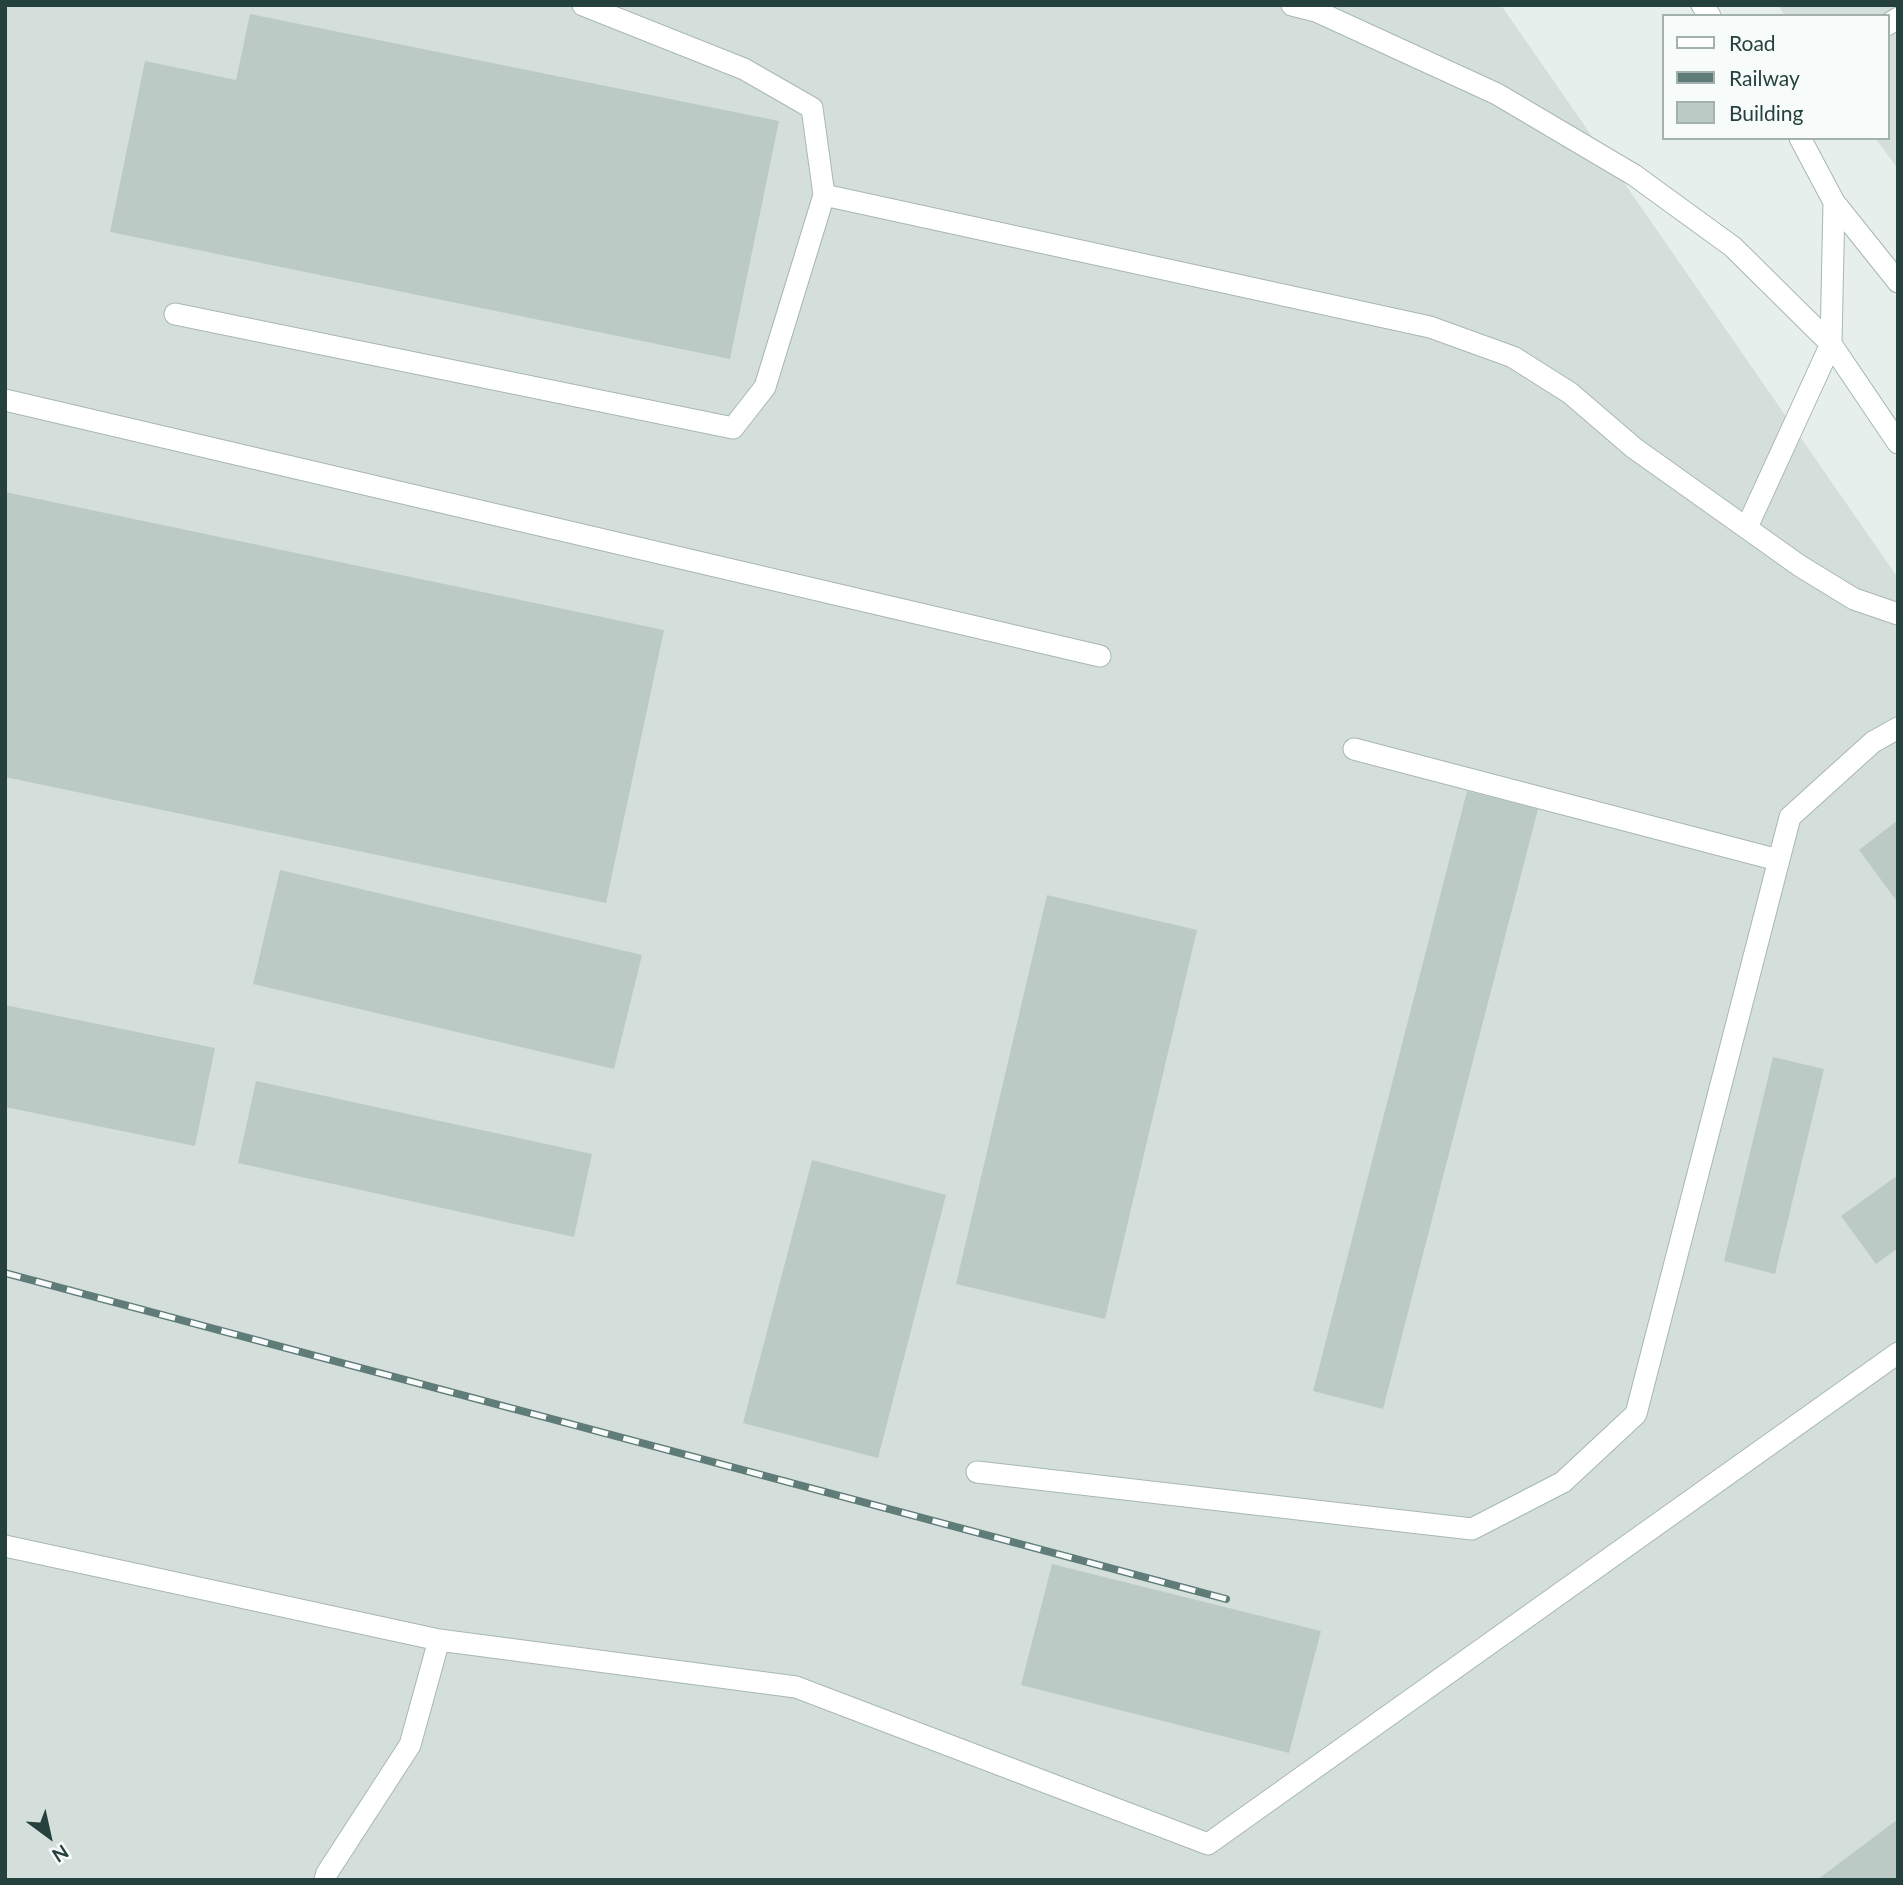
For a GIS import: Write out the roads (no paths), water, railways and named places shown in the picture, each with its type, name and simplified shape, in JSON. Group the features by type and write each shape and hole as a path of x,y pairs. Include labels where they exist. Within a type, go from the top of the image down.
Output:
{"street":[{"path":"175,314 733,428 765,387 824,195 813,108 744,69 583,5"},
{"path":"1292,5 1316,8 1497,94 1634,175 1733,247 1831,344 1898,443"},
{"path":"1801,140 1834,202 1898,282"},
{"path":"824,195 1442,332 1514,357 1570,393 1634,448 1800,566 1854,599 1898,614"},
{"path":"1747,527 1831,344 1834,202"},
{"path":"5,400 1100,656"},
{"path":"977,1472 1472,1529 1563,1482 1636,1414 1790,817 1873,742 1898,728"},
{"path":"1354,748 1778,860"},
{"path":"5,1546 439,1640 796,1687 1208,1844 1898,1353"},
{"path":"325,1880 410,1745 439,1640"}],"railway":[{"path":"5,1273 1226,1599"}]}
